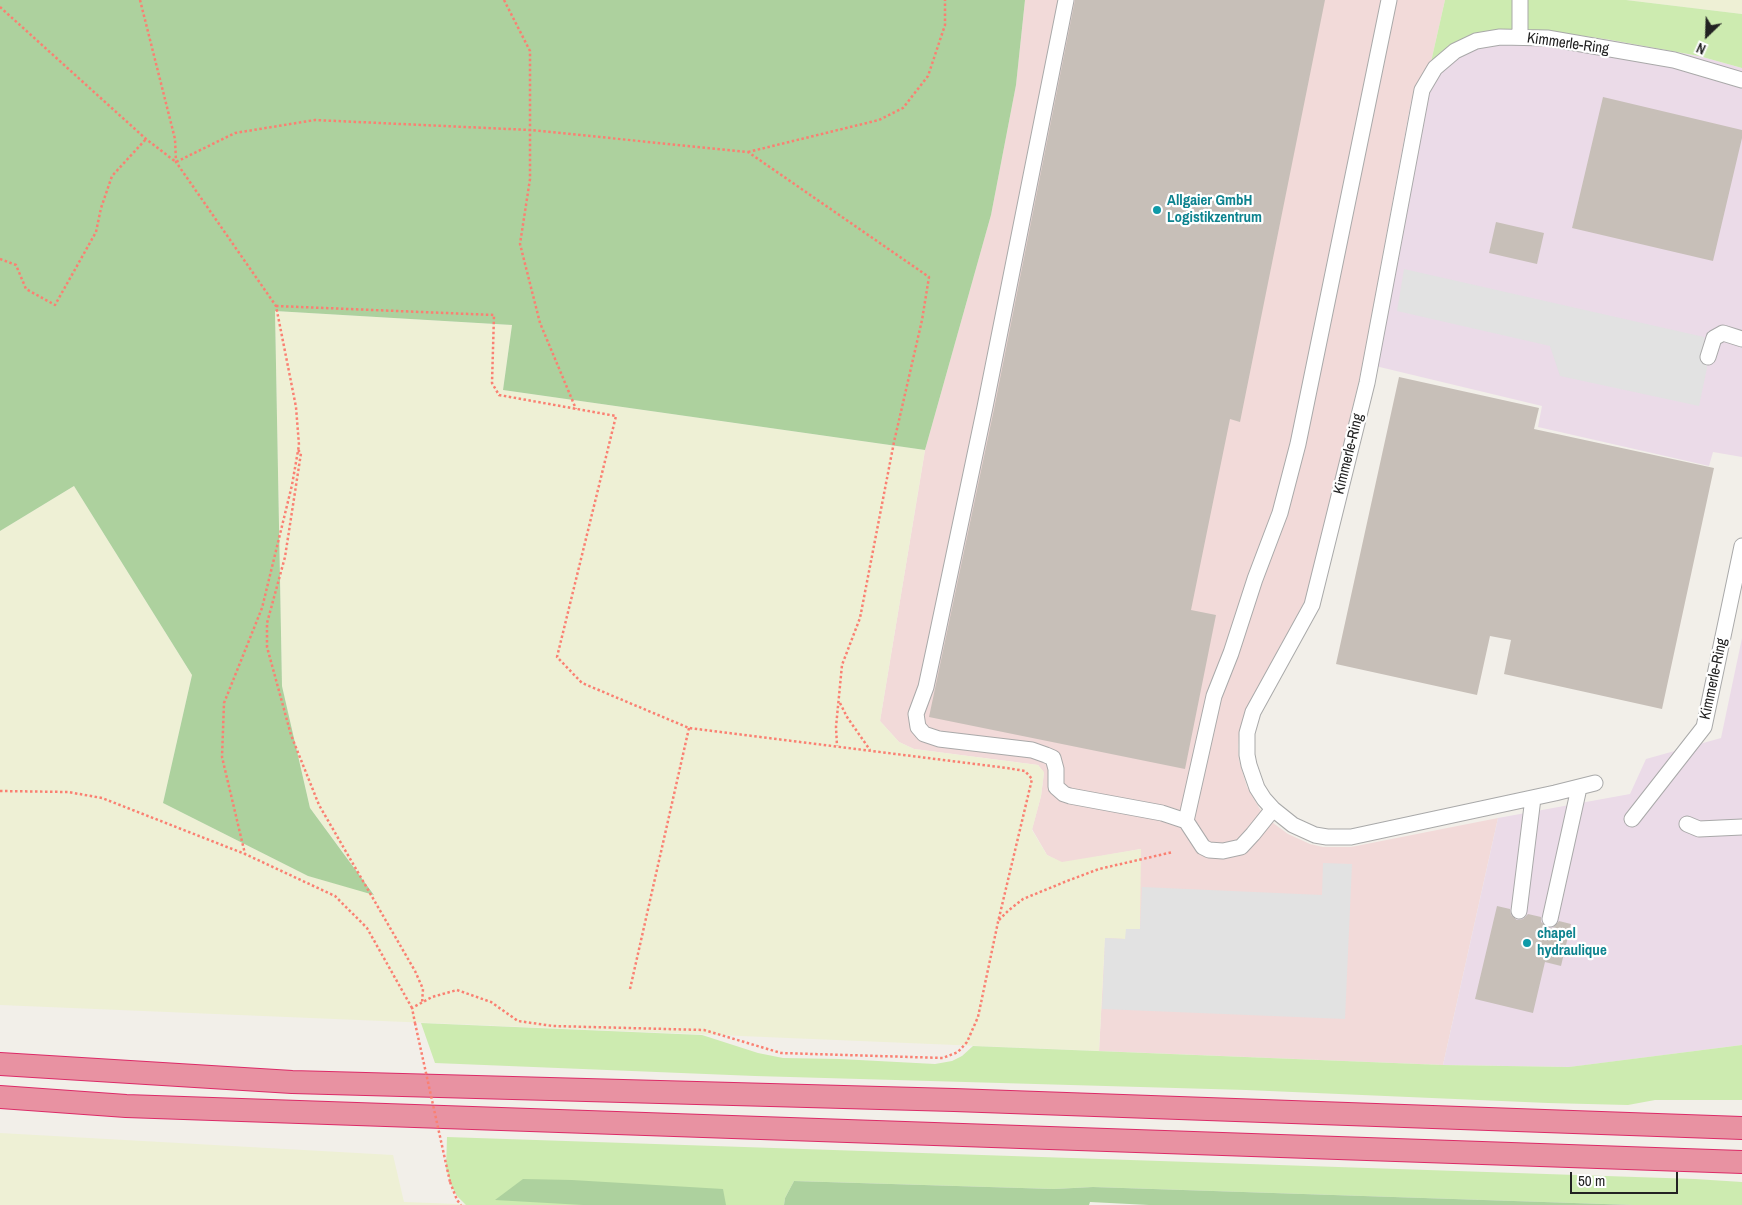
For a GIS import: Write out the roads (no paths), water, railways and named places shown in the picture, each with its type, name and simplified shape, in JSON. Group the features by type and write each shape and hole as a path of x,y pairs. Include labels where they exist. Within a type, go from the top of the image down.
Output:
{"highway":[{"path":"0,1064 292,1082 954,1100 1742,1128"},
{"path":"0,1097 136,1106 1742,1162"}],"street":[{"path":"1066,0 985,407 926,687 916,714 918,727 924,734 939,739 1032,750 1053,758 1056,769 1056,787 1064,794 1162,813 1186,821 1203,847 1210,850 1223,851 1240,847 1254,834 1272,809"},
{"path":"1186,821 1202,742 1214,696 1280,513 1298,444 1389,0"},
{"path":"1520,0 1520,31"},
{"name":"Kimmerle-Ring","path":"1595,783 1351,837 1339,838 1315,835 1282,818 1272,809 1261,793 1252,775 1247,755 1247,733 1253,712 1312,605 1367,383 1422,90 1435,68 1454,51 1476,41 1500,37 1547,38 1664,59 1742,80"},
{"path":"1708,357 1714,338 1723,333 1740,338"},
{"name":"Kimmerle-Ring","path":"1632,819 1704,727 1742,546"},
{"path":"1550,919 1579,788"},
{"path":"1519,912 1532,798"},
{"path":"1687,824 1699,829 1742,827"}],"place":[{"name":"Allgaier GmbH Logistikzentrum","path":"1157,210"},
{"name":"chapel hydraulique","path":"1527,943"}]}
